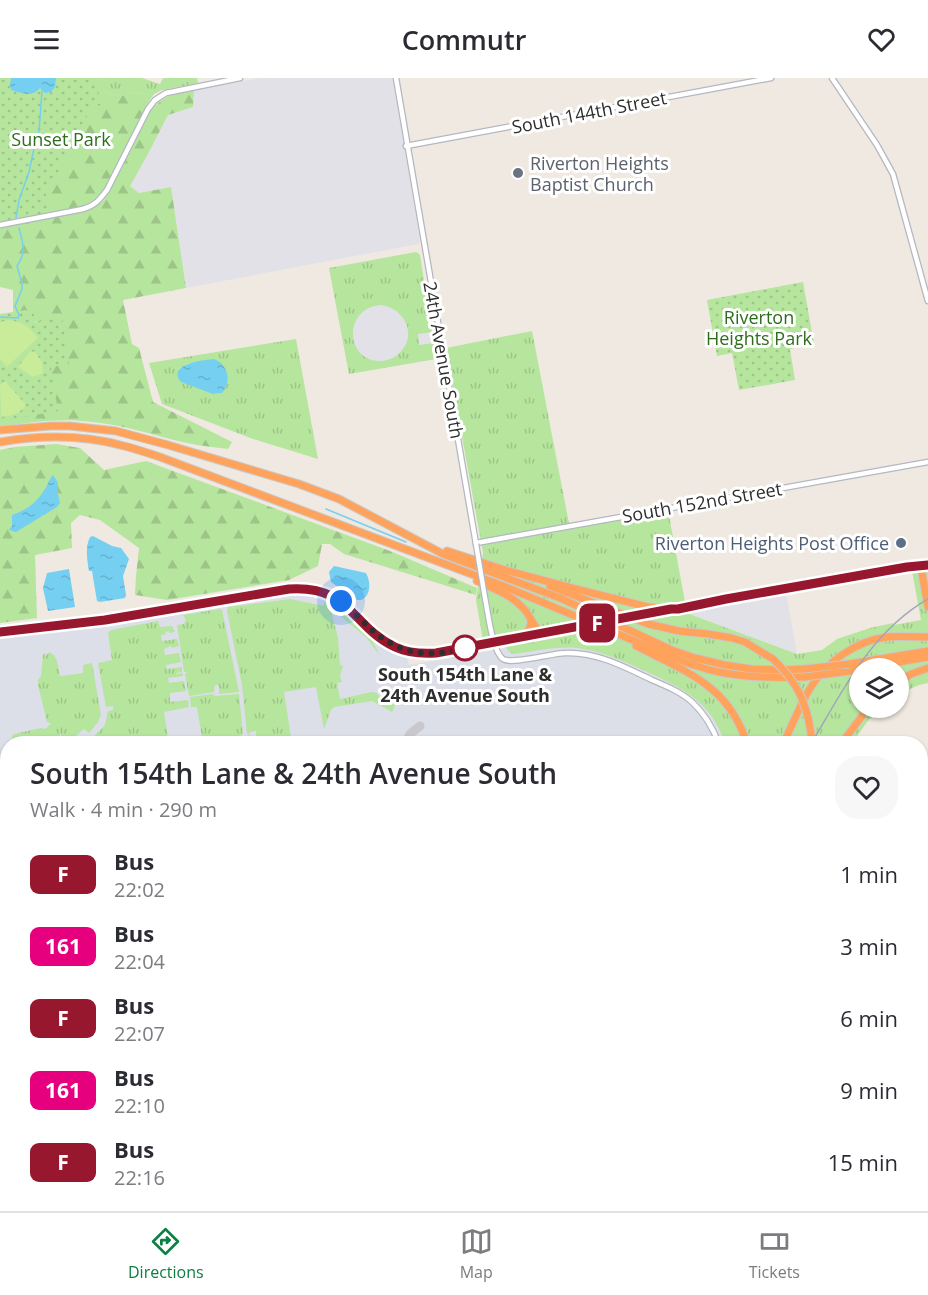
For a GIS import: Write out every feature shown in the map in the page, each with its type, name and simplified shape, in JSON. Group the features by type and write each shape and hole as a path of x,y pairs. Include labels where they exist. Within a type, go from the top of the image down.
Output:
{"highway":[{"path":"0,433 51,426 116,431 312,487 443,554 560,598 672,650 725,665 805,673 843,672 928,657"},
{"path":"0,444 33,438 60,437 123,445 506,587 687,663 718,672 771,678 928,651"},
{"path":"389,525 474,561 629,603 671,609"},
{"path":"431,560 507,595 525,609 541,633"},
{"path":"923,577 928,565"},
{"path":"913,566 919,569 923,577 928,607"},
{"path":"508,571 648,624 746,642 784,669 799,691 808,714 811,736"},
{"path":"585,620 706,683 736,716 744,736"},
{"path":"514,639 528,632 531,628 531,621"},
{"path":"787,736 809,690 838,657 873,640 888,637 928,637"},
{"path":"909,675 928,668"},
{"path":"847,736 860,718"}],"main road":[{"path":"541,633 686,605 928,565"}],"street":[{"path":"0,225 83,209 93,205 107,190 148,109 155,100 170,92 240,78"},
{"name":"24th Avenue South","path":"396,78 494,642"},
{"name":"South 144th Street","path":"406,146 771,78"},
{"path":"832,78 877,145 893,174 928,301"},
{"name":"South 152nd Street","path":"476,544 928,462"},
{"path":"0,632 105,620 302,588 332,596 351,609 387,642 406,650 436,653 541,633"},
{"path":"494,642 500,657 508,661 555,653 579,653 610,661 680,693 692,701 707,718 715,736"}],"shaded area":[{"path":"260,78 393,78 420,240 418,244 186,288 171,187 139,193 130,186 168,115 193,107 194,90"},
{"path":"416,252 420,255 436,359 349,374 329,268"},
{"path":"294,591 316,593 332,599 345,608 375,638 406,654 409,665 511,647 598,647 695,691 725,736 0,736 0,635 92,625"},
{"path":"786,592 797,654 684,612 733,602"}],"green space":[{"name":"Sunset Park","path":"0,78 96,78 99,91 121,96 141,92 149,101 105,187 92,201 82,207 0,222"},
{"name":"Sunset Park","path":"0,78 96,78 101,105 92,107 45,197 48,213 0,222"},
{"path":"96,78 142,78 160,84 163,78 197,78 198,83 162,90 154,94 149,101 141,92 121,96 98,91"},
{"path":"194,90 193,107 168,115 130,186 139,193 171,187 186,288 123,300 132,344 139,348 153,402 232,442 228,449 187,443 104,423 69,420 0,427 0,418 41,323 13,314 13,290 0,287 0,228 93,208 104,200 150,111 170,96"},
{"path":"416,252 420,255 432,332 418,334 419,345 434,343 436,359 349,374 329,268","holes":["381,305 396,311 405,322 408,329 406,343 391,359 382,361 370,359 361,354 355,345 354,325 368,308"]},
{"name":"Riverton Heights Park","path":"803,282 814,344 790,349 795,380 739,390 732,353 717,356 707,300"},
{"path":"33,309 35,322 62,318 69,364 51,367 58,411 0,421 0,314"},
{"path":"9,320 26,326 38,338 7,367 0,359 0,322"},
{"path":"532,331 570,529 668,510 685,602 684,612 797,654 822,650 837,639 870,628 921,620 912,571 928,570 928,683 909,690 909,658 849,658 849,718 871,718 857,736 722,736 712,717 693,697 670,683 627,663 577,648 553,648 513,654 507,649 503,635 482,639 476,600 483,553 446,348"},
{"path":"296,339 318,459 253,439 162,404 149,363","holes":["214,359 222,393 213,394 179,369 187,364"]},
{"path":"30,351 35,352 42,362 43,373 33,377 18,367"},
{"path":"5,381 26,405 15,414 1,417 0,385"},
{"path":"56,444 80,448 104,470 146,461 390,551 477,588 476,595 344,554 330,544 322,544 318,566 289,580 167,600 135,595 139,548 100,520 80,515 71,523 72,548 35,555 37,618 0,623 0,450"},
{"path":"290,599 324,606 324,602 339,608 372,640 380,656 367,638 338,614 332,614 338,638 340,665 343,666 340,676 342,682 337,683 340,699 372,692 377,693 381,699 389,703 392,700 392,689 394,689 396,701 392,712 372,701 334,707 324,729 316,687 284,692 291,736 256,736 256,731 247,734 242,685 228,607"},
{"path":"220,609 239,692 219,694 219,685 215,685 214,692 189,696 185,674 187,672 184,672 177,625 184,624 186,620 183,615"},
{"path":"158,621 160,627 172,626 175,632 165,632 166,634 161,635 162,641 177,639 179,646 164,649 165,655 179,653 181,662 166,665 167,669 182,667 182,672 176,674 183,673 183,676 168,678 169,683 184,681 186,691 170,693 170,702 188,700 189,707 164,712 168,736 95,736 105,725 108,711 113,710 113,706 106,707 98,663 112,660 108,633 111,630"},
{"path":"49,652 56,659 60,676 83,673 83,665 92,663 101,715 89,733 84,729 76,736 61,736 59,730 60,736 12,736 41,728 45,729 51,724 47,722 38,685 45,653 46,656"},
{"path":"239,694 243,734 240,736 202,736 197,707 191,707 190,697"}],"water":[{"path":"11,78 56,78 55,87 51,92 45,93 40,88 34,93 26,94 11,90"},
{"path":"214,359 223,365 227,374 227,384 222,393 213,394 181,382 178,371 182,367"},
{"path":"53,475 58,483 60,503 57,507 16,532 9,530 12,526 12,515 26,509 37,500"},
{"path":"93,536 121,548 129,559 123,576 125,598 97,601 92,571 89,571 87,558 88,541"},
{"path":"334,566 366,573 369,580 367,595 357,600 331,582 329,572"},
{"path":"69,569 75,607 48,611 43,588 47,573"}],"waterway":[{"path":"16,218 39,131 42,91"},
{"path":"0,317 18,318 19,315 15,306 22,289 17,266 23,248 19,228"},
{"path":"326,509 406,542"}],"taxiway":[{"path":"409,736 420,726"}],"tram line":[{"path":"816,736 847,683 874,645 908,612 928,599"}],"bus line":[{"name":"F","path":"0,632 105,620 302,588 325,592 341,601 372,630 395,647 413,652 436,653 692,605 928,565"}],"place":[{"name":"Riverton Heights Baptist Church","path":"518,173"},
{"name":"Riverton Heights Post Office","path":"901,543"},
{"name":"South 154th Lane & 24th Avenue South","path":"465,648"}],"route":[{"path":"341,601 372,630 395,647 424,653 465,648"}]}
